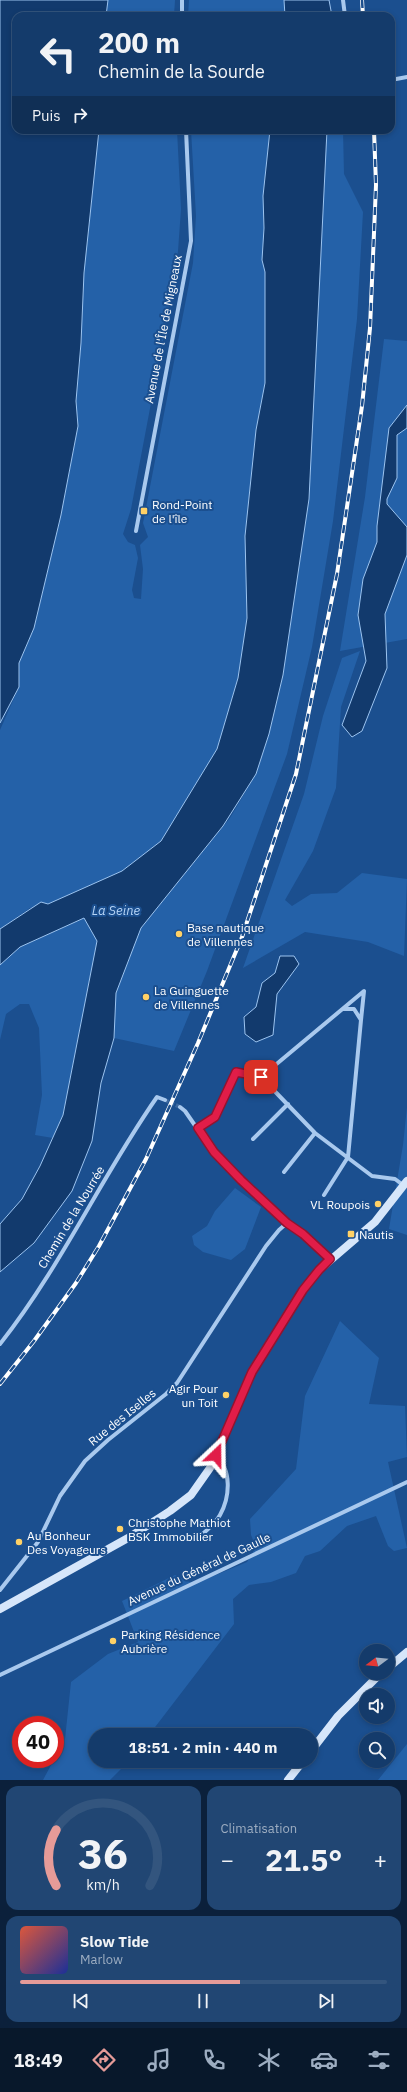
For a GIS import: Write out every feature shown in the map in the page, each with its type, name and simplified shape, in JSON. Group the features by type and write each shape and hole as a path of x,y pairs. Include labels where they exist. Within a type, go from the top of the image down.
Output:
{"street":[{"path":"182,0 182,12"},
{"path":"343,0 344,12"},
{"path":"395,79 407,77"},
{"name":"Avenue de l'Île de Migneaux","path":"136,531 191,241 186,134"},
{"path":"261,1077 364,991 348,1157 324,1195"},
{"path":"343,1009 354,1009 361,1020"},
{"path":"0,1609 128,1538 170,1511 191,1494 204,1478 216,1455 252,1372 303,1290 330,1259 375,1222 405,1183 395,1179 372,1176 315,1133 261,1077 236,1072 215,1117 198,1128"},
{"name":"Chemin de la Nourrée","path":"0,1344 47,1278 130,1135 157,1097 165,1100"},
{"path":"253,1139 288,1104"},
{"path":"180,1107 198,1128 214,1152 287,1223 303,1234 330,1259"},
{"path":"284,1172 315,1133"},
{"name":"Rue des Iselles","path":"0,1590 38,1542 60,1496 76,1472 96,1451 166,1394 177,1383 266,1246 287,1223"},
{"path":"198,1538 219,1516 226,1498 226,1471 223,1463 216,1455"},
{"name":"Avenue du Général de Gaulle","path":"0,1675 407,1482"},
{"path":"395,1662 407,1652"},
{"path":"318,1742 338,1716 374,1680"},
{"path":"288,1780 297,1768"}],"shaded area":[{"path":"108,0 175,0 174,12 106,12"},
{"path":"189,0 284,0 285,12 188,12"},
{"path":"99,134 177,134 181,209 175,276 131,509 123,534 128,542 135,545 138,558 132,590 134,598 141,599 143,569 140,545 148,537 143,523 193,263 196,216 191,134 270,134 263,196 264,228 262,260 265,272 265,383 256,430 245,536 247,618 238,678 217,749 161,841 122,871 48,904 30,908 0,929 0,730 19,687 19,663 34,628 61,515 78,426 76,401 81,343 84,273"},
{"path":"327,134 343,134 344,174 363,212 357,319 333,521 312,647 287,754 207,971 174,1051 114,1038 116,984 141,928 230,818 256,774 269,734 283,675 309,499"},
{"path":"384,339 407,341 407,639 340,651 365,497"},
{"path":"360,651 341,707 336,788 313,851 285,900 292,906 311,894 337,893 362,873 407,879 404,956 368,942 305,932 243,968 304,794 323,716 342,658"},
{"path":"85,918 97,941 63,1115 53,1138 35,1135 42,1095 39,1028 29,1004 20,1004 6,1014 0,1040 0,965 20,947"},
{"path":"407,1107 407,1235 389,1229 403,1145"},
{"path":"235,1188 261,1207 245,1249 231,1260 203,1252 194,1245 192,1236 207,1226 215,1211"},
{"path":"340,1321 379,1358 369,1404 405,1406 407,1457 388,1462 407,1548 394,1551 388,1546 376,1516 347,1526 320,1551 305,1556 296,1573 271,1582 249,1585 233,1599 234,1624 154,1728 88,1728 88,1768 122,1768 110,1780 43,1780 49,1768 64,1768 64,1741 71,1682 108,1654 138,1642 122,1601 175,1575 194,1584 247,1562 256,1547 251,1535 250,1519 296,1469 305,1396"},
{"path":"407,1744 407,1780 378,1780 388,1768 395,1768 395,1759"}],"water":[{"path":"0,0 108,0 106,12 12,12 12,134 99,134 84,273 81,343 76,401 78,426 61,515 34,628 19,663 19,687 0,723"},
{"path":"284,0 329,0 331,12 285,12"},
{"name":"La Seine","path":"270,134 327,134 309,499 283,675 269,734 256,774 223,826 141,928 116,993 114,1038 101,1083 92,1141 72,1191 34,1243 0,1272 0,1224 22,1199 40,1166 63,1115 97,941 84,918 20,947 0,965 0,929 41,902 48,904 122,871 161,841 217,749 238,678 247,618 245,536 256,430 265,383 265,272 262,260 264,228 263,196"},
{"path":"407,405 407,428 397,435 397,478 387,499 387,504 407,527 407,555 385,614 387,668 362,731 352,737 342,725 366,661 358,615 363,579 377,542 377,526 389,428"},
{"path":"280,956 294,956 299,964 277,994 273,1035 256,1042 245,1034 244,1017 256,1007 262,983 275,973"}],"tunnel":[{"path":"165,1100 180,1107"}],"railway":[{"path":"362,0 363,12"},
{"path":"0,1384 34,1341 76,1283 99,1246 146,1159 198,1043 242,937 296,774 337,574 362,406 370,328 376,185 374,134"}],"place":[{"name":"Rond-Point de l'île","path":"144,511"},
{"name":"Base nautique de Villennes","path":"179,934"},
{"name":"La Guinguette de Villennes","path":"146,997"},
{"name":"VL Roupois","path":"378,1204"},
{"name":"Nautis","path":"351,1234"},
{"name":"Agir Pour un Toit","path":"226,1395"},
{"name":"Christophe Mathiot BSK Immobilier","path":"120,1529"},
{"name":"Au Bonheur Des Voyageurs","path":"19,1542"},
{"name":"Parking Résidence Aubrière","path":"113,1641"}],"route":[{"path":"216,1455 247,1381 257,1363 309,1281 330,1259 303,1234 287,1223 241,1180 214,1152 198,1128 215,1117 236,1072 261,1077"}]}
